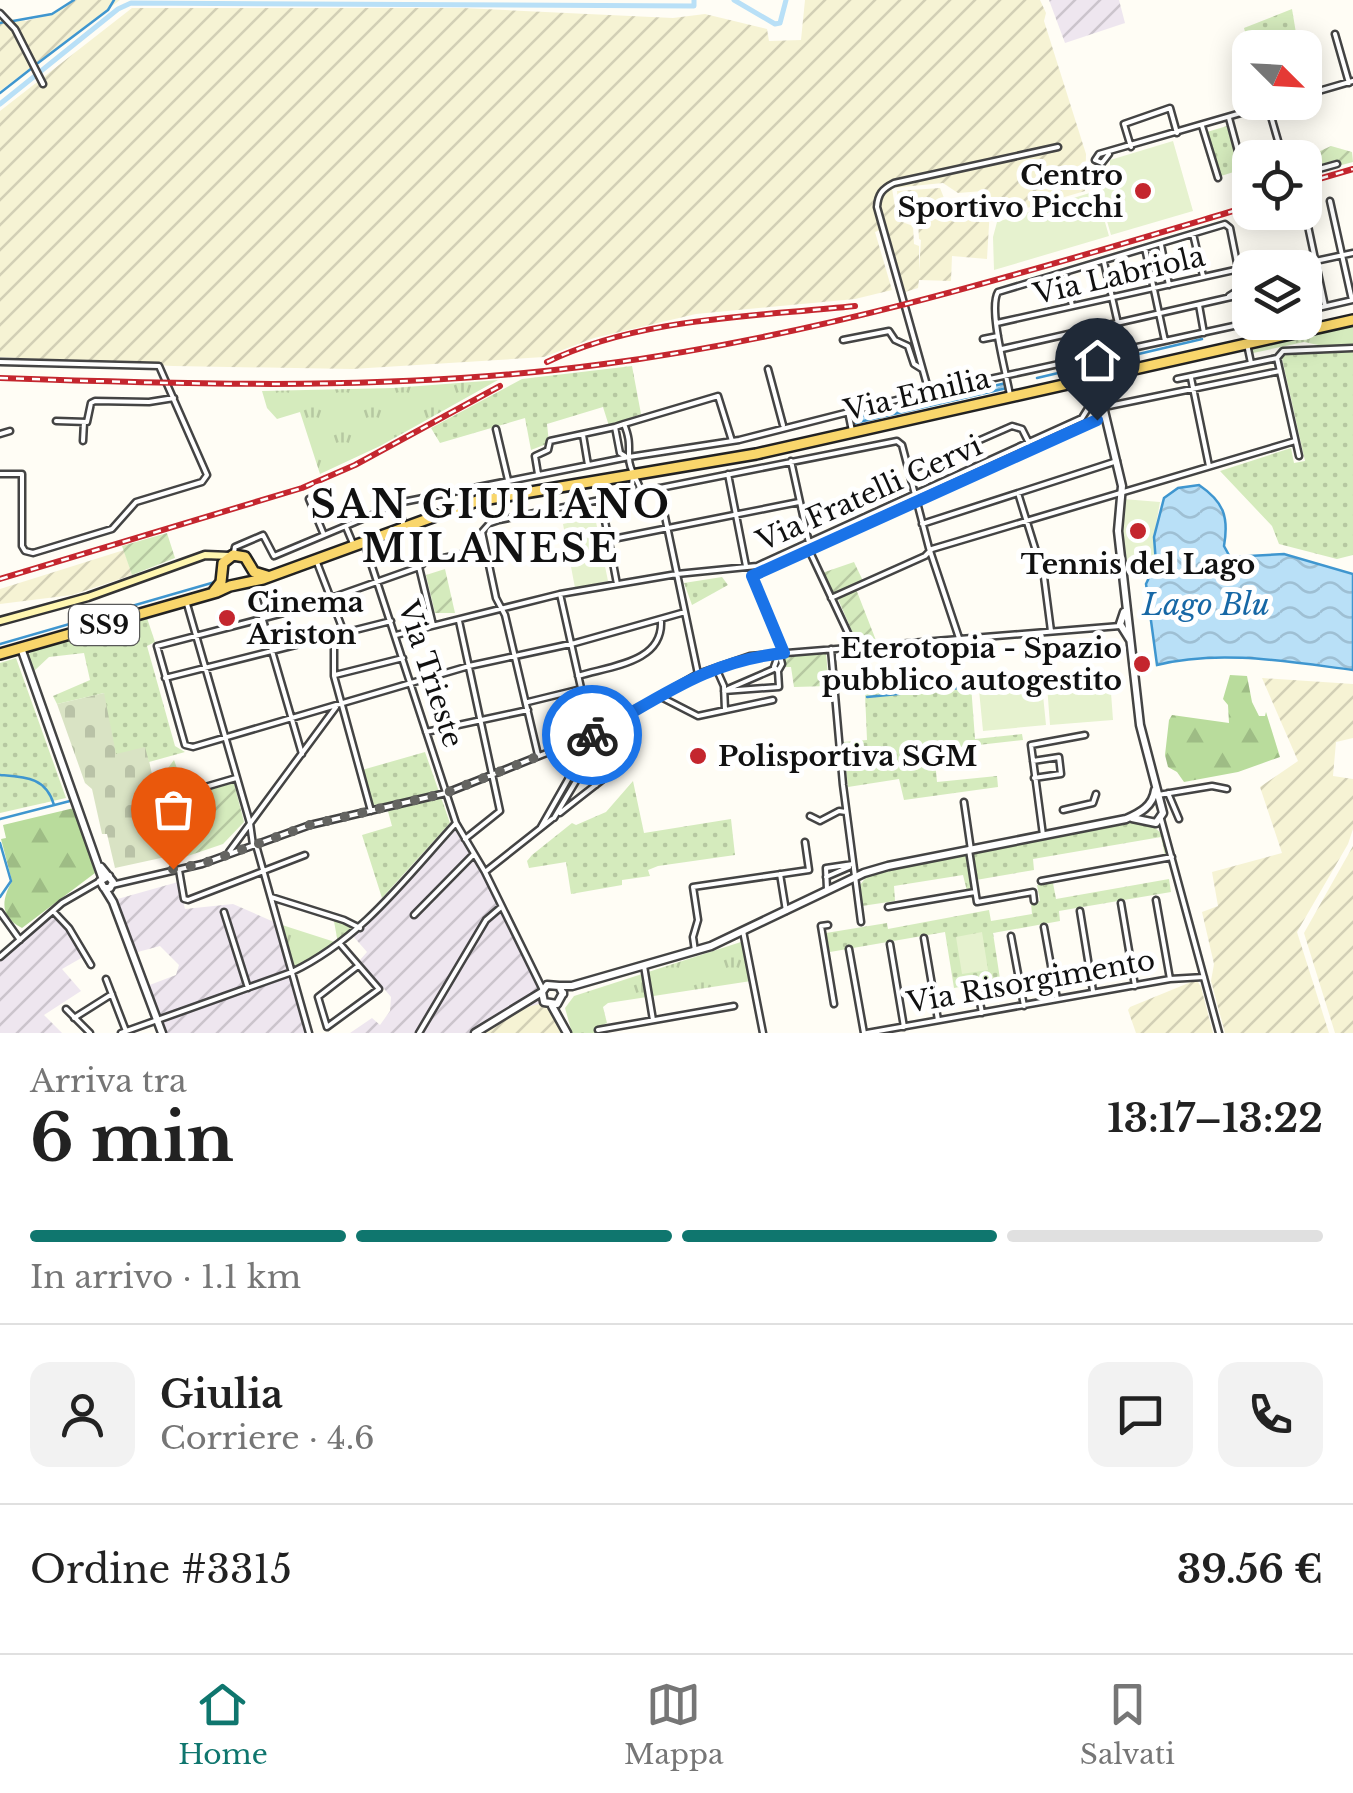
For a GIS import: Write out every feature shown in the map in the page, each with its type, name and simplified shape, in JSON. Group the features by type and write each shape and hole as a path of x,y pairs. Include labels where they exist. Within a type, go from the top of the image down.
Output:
{"main road":[{"name":"Via Emilia","path":"238,585 489,498 756,454 1353,320"},
{"path":"0,621 88,597 209,554 243,556 258,575 270,576"},
{"path":"208,594 219,586 230,556"},
{"path":"197,558 214,559 238,585 251,577 252,566"},
{"name":"SS9","path":"0,654 238,585"}],"street":[{"path":"0,13 15,29 43,84"},
{"path":"1322,90 1351,82 1335,34"},
{"path":"1131,147 1124,124 1170,108 1178,133"},
{"path":"1110,153 1232,117"},
{"path":"1229,118 1234,140"},
{"path":"1202,126 1218,178"},
{"path":"929,392 877,207 882,189 1058,146"},
{"path":"1322,168 1337,164"},
{"path":"1322,297 1324,306 1352,300 1330,201"},
{"path":"1010,395 996,294 1228,225 1234,250"},
{"path":"1193,234 1202,276"},
{"path":"1160,244 1168,285"},
{"path":"1145,248 1165,341"},
{"path":"1322,259 1353,252"},
{"path":"1104,260 1124,350"},
{"name":"Via Labriola","path":"997,323 1232,269"},
{"path":"1065,272 1072,306"},
{"path":"1225,298 1232,292"},
{"path":"1002,349 1232,297"},
{"path":"1199,305 1204,333"},
{"path":"230,556 236,547 264,535 274,556 398,507 499,482 629,456 732,441 929,392 1232,327"},
{"path":"844,340 889,330 895,340 908,346 914,364 922,369"},
{"path":"1079,332 1085,358"},
{"path":"983,339 999,336"},
{"path":"1247,343 1251,363"},
{"path":"1176,380 1277,358 1284,350 1353,348"},
{"path":"1277,358 1299,456"},
{"path":"0,362 158,366 207,472 206,478 136,502 112,529 42,551 26,552 22,546 22,474 0,474"},
{"path":"768,369 783,425"},
{"path":"1104,411 1280,371"},
{"path":"1096,376 1122,491 1118,527 1126,606 1122,624 1130,640 1140,725 1156,793 1146,820"},
{"path":"1191,376 1209,466"},
{"path":"1087,413 1099,390"},
{"path":"538,474 535,456 548,450 550,442 718,396 732,441"},
{"path":"56,421 89,420 90,404 95,401 149,402 175,398"},
{"name":"Via Fratelli Cervi","path":"396,635 560,594 678,574 749,567 1028,442 1097,406 1104,411 1032,449 752,576 781,654"},
{"path":"848,413 856,447"},
{"path":"83,441 84,422"},
{"path":"624,424 632,448 631,494"},
{"path":"909,471 1012,426 1020,428 1032,449"},
{"path":"615,427 620,452 629,456"},
{"path":"0,434 10,430"},
{"path":"496,430 508,480"},
{"path":"853,432 856,447"},
{"path":"583,435 588,464"},
{"path":"538,755 482,532 499,520 897,441 902,445 922,524 959,638"},
{"path":"831,598 932,550 1296,442"},
{"path":"791,461 809,542"},
{"path":"922,524 1117,461"},
{"path":"728,474 752,576"},
{"path":"633,476 639,481 641,492"},
{"path":"499,482 502,496"},
{"path":"486,486 489,498"},
{"path":"659,488 698,674"},
{"path":"1018,493 1042,570 1051,632"},
{"path":"309,499 324,535"},
{"path":"600,500 617,586"},
{"path":"608,540 799,502"},
{"path":"398,507 404,527"},
{"path":"347,529 354,546"},
{"path":"250,540 247,552 252,566"},
{"name":"Via Trieste","path":"364,542 456,824 486,872 545,989"},
{"path":"486,550 425,562 330,599 158,646 186,746 226,738 469,666 570,644 685,612"},
{"path":"810,550 855,648"},
{"path":"316,560 344,632"},
{"path":"419,567 434,627"},
{"path":"554,818 592,756 592,735 560,594"},
{"path":"256,596 302,754"},
{"path":"186,601 309,1033"},
{"path":"578,676 647,654 660,638 662,620"},
{"path":"165,678 391,621"},
{"path":"459,621 500,811 465,839"},
{"path":"0,957 53,911 88,888 180,869 310,825 446,793 592,735 698,674 750,656 1122,624"},
{"path":"334,635 334,676 340,704 372,810"},
{"path":"21,648 162,1033"},
{"path":"831,649 861,922"},
{"path":"724,691 779,687 776,670 781,654"},
{"path":"334,676 403,658"},
{"path":"716,668 726,710"},
{"path":"724,691 776,670"},
{"path":"526,702 581,689"},
{"path":"659,696 698,716 773,700"},
{"path":"228,854 340,704"},
{"path":"426,732 528,710"},
{"path":"539,830 592,735"},
{"path":"1042,835 1031,746 1085,735"},
{"path":"486,872 596,785 622,763 614,753 608,754 594,777 596,785"},
{"path":"1032,762 1059,757 1061,774 1034,778"},
{"path":"188,792 237,778"},
{"path":"1156,793 1212,786 1227,789"},
{"path":"1168,793 1179,819"},
{"path":"1063,810 1094,803 1096,794"},
{"path":"964,802 977,902 1033,892 1034,902"},
{"path":"1126,819 1151,807 1163,812 1158,821"},
{"path":"810,816 820,821 839,811 847,812"},
{"path":"475,1033 545,989 561,990 695,950 888,866 1126,819 1158,821"},
{"path":"1158,821 1166,834 1218,1033"},
{"path":"106,980 124,1032 292,972 341,945 360,928 456,824"},
{"path":"245,830 253,842"},
{"path":"695,950 698,920 693,887 808,870 805,842"},
{"path":"414,915 474,853"},
{"path":"180,869 184,900 188,900 305,854"},
{"path":"1041,880 1172,856"},
{"path":"824,878 854,864"},
{"path":"829,891 824,878 826,868 854,864"},
{"path":"780,874 786,911"},
{"path":"888,906 975,892"},
{"path":"271,897 360,928"},
{"path":"1156,900 1170,979"},
{"path":"1121,903 1135,986"},
{"path":"493,917 501,907"},
{"path":"53,911 69,928 91,966"},
{"path":"0,912 20,940"},
{"path":"224,912 248,988"},
{"path":"1080,912 1093,992"},
{"path":"419,1033 486,920 506,917"},
{"path":"828,925 821,926 834,1004"},
{"path":"1044,927 1058,999"},
{"path":"743,931 763,1033"},
{"path":"1012,936 1024,1006"},
{"path":"924,938 938,1020"},
{"path":"890,944 904,1026"},
{"path":"341,945 379,989 328,1027 318,997 358,966"},
{"path":"850,949 865,1033"},
{"path":"644,966 653,1020"},
{"path":"1193,976 1201,966"},
{"name":"Via Risorgimento","path":"865,1033 1204,976"},
{"path":"977,986 982,1013"},
{"path":"545,989 567,1033"},
{"path":"514,1008 551,1003 561,990"},
{"path":"74,1018 112,994"},
{"path":"598,1030 734,1006"},
{"path":"66,1008 90,1033"}],"shaded area":[{"path":"76,0 120,0 0,91 0,18 26,21 52,14"},
{"path":"805,0 1040,0 1086,154 1085,191 1000,216 983,191 958,193 943,183 892,188 897,220 913,226 914,244 919,246 919,271 921,240 918,221 899,218 897,191 940,188 946,203 965,213 990,208 987,259 952,256 951,281 919,280 918,288 905,292 887,227 875,232 892,290 855,299 696,314 594,338 544,357 352,369 173,366 0,357 0,111 132,8 463,8 673,18 705,14 767,29 769,41 801,40"},
{"path":"1049,0 1119,0 1125,23 1065,43"},
{"path":"124,550 132,575 72,595 0,604 0,589"},
{"path":"1262,678 1353,684 1353,738 1336,742 1333,776 1353,779 1353,829 1297,932 1329,1033 1225,1033 1211,981 1214,964 1202,912 1218,906 1212,872 1282,853 1260,787 1298,761"},
{"path":"455,825 538,979 543,1003 514,1013 483,1033 350,1033 372,1018 380,1025 390,1011 391,997 360,960 367,952 353,936"},
{"path":"1353,846 1353,1033 1335,1033 1304,933"},
{"path":"178,882 185,909 233,904 274,922 306,1033 163,1033 147,986 176,975 179,965 160,946 134,953 114,900"},
{"path":"53,914 83,957 62,969 81,991 44,1015 62,1033 0,1033 0,960"},
{"path":"1198,982 1201,987 1213,1033 1136,1033 1130,1007"},
{"path":"543,1003 565,1033 483,1033 527,1007"}],"green space":[{"path":"1292,9 1296,30 1244,28"},
{"path":"1227,126 1232,143 1232,173 1221,176 1207,132"},
{"name":"Centro Sportivo Picchi","path":"1173,141 1193,211 1111,235 1093,172 1110,166 1110,160"},
{"path":"1331,146 1352,152 1353,162 1338,166 1336,160 1322,164 1322,150"},
{"path":"1096,191 1109,236 994,270 993,237 997,222"},
{"path":"1353,326 1353,345 1304,342 1253,353 1252,346 1282,340 1322,340 1322,332"},
{"path":"1353,350 1353,555 1337,559 1279,544 1272,526 1220,471 1291,448 1294,463 1305,461 1281,354"},
{"path":"632,366 641,414 609,426 603,407 547,424 549,443 531,450 525,418 440,443 431,428 522,379"},
{"path":"498,380 380,446 320,474 300,412 277,419 267,408 262,391 393,388"},
{"name":"Tennis del Lago","path":"1123,499 1160,502 1154,536 1156,561 1124,565"},
{"path":"595,517 608,581 575,588 563,524"},
{"path":"167,533 175,558 132,575 122,546"},
{"path":"854,562 863,581 832,595 822,573"},
{"path":"445,569 455,613 435,613 426,575"},
{"path":"722,577 728,585 692,605 684,583"},
{"path":"856,589 877,643 858,645 838,599"},
{"path":"146,615 155,642 147,646 175,746 185,752 149,762 145,747 116,754 104,693 57,704 53,696 90,680 84,653 49,657 33,672 26,657 63,639"},
{"path":"826,653 829,686 794,687 791,667 784,667 784,656"},
{"path":"16,658 66,798 0,813 0,663"},
{"path":"1230,675 1247,676 1252,702 1259,716 1266,712 1280,757 1238,772 1184,782 1168,767 1165,755 1169,720 1172,715 1229,723 1228,705 1223,699"},
{"path":"1110,679 1113,720 1050,725 1047,685"},
{"path":"971,685 975,739 1022,734 1023,740 934,750 937,782 997,776 998,787 904,800 899,779 848,787 843,742 867,740 865,693"},
{"path":"1042,685 1046,725 983,731 979,690"},
{"path":"104,693 146,747 170,856 115,868 92,789 85,783 57,704"},
{"path":"425,752 450,823 382,898 362,835 392,826 386,804 373,805 362,770"},
{"path":"174,760 187,796 234,783 244,822 223,844 176,860 157,775 165,772"},
{"path":"633,781 644,833 731,819 735,855 658,866 648,870 650,876 571,894 566,862 529,868 527,861 532,855 572,823 576,825 606,812"},
{"path":"74,808 95,873 22,928 6,914 6,895 12,881 1,839 6,838 3,825"},
{"path":"1136,822 1155,828 1162,835 1165,856 1161,837 1033,859 1034,870 976,880 972,856 977,851"},
{"path":"964,854 973,890 967,891 963,875 894,886 895,901 862,906 860,885 867,876"},
{"path":"1169,879 1171,892 1059,911 1060,921 993,933 1000,979 954,988 945,932 830,952 826,933 887,923 888,929 989,910 991,921 1032,914 1031,903 1040,901 1037,885 1053,883 1056,899"},
{"path":"333,916 357,927 339,943 294,969 282,925 338,943"},
{"path":"982,932 988,970 962,974 956,937"},
{"path":"744,941 751,981 608,1003 603,1007 607,1023 596,1028 596,1033 572,1033 565,1008 574,996"}],"water":[{"path":"1006,383 1007,388 855,423 854,418"},
{"name":"Lago Blu","path":"1199,485 1223,511 1224,546 1230,557 1284,554 1353,574 1353,670 1230,657 1157,665 1146,584 1156,563 1154,537 1164,498 1178,488"}],"waterway":[{"path":"13,21 52,14 74,0"},
{"path":"38,63 108,10 114,0"},
{"path":"0,104 118,9 131,3 694,6 694,0"},
{"path":"734,0 775,24 780,23 786,0"},
{"path":"0,23 4,22"},
{"path":"0,93 32,68"},
{"path":"1037,378 1202,339"},
{"path":"0,644 215,582"},
{"path":"867,697 1117,673"},
{"path":"0,775 40,784 54,805"},
{"path":"0,819 70,801"},
{"path":"0,843 11,881 0,897"}],"railway":[{"path":"1322,178 1353,169"},
{"path":"0,378 302,384 453,379 604,364 849,318 1232,211"},
{"path":"547,362 583,347 659,327 855,306"},
{"path":"0,579 302,488 355,465 500,386"}],"way so far":[{"path":"173,869 202,864 310,825 446,793 592,735"}],"place":[{"name":"Centro Sportivo Picchi","path":"1143,191"},
{"name":"Tennis del Lago","path":"1138,531"},
{"name":"Cinema Ariston","path":"227,618"},
{"name":"Eterotopia - Spazio pubblico autogestito","path":"1142,664"},
{"name":"Polisportiva SGM","path":"698,756"}],"district":[{"name":"SAN GIULIANO MILANESE","path":"491,527"}],"route":[{"path":"592,735 698,674 750,656 784,653 752,576 1097,420"}]}
